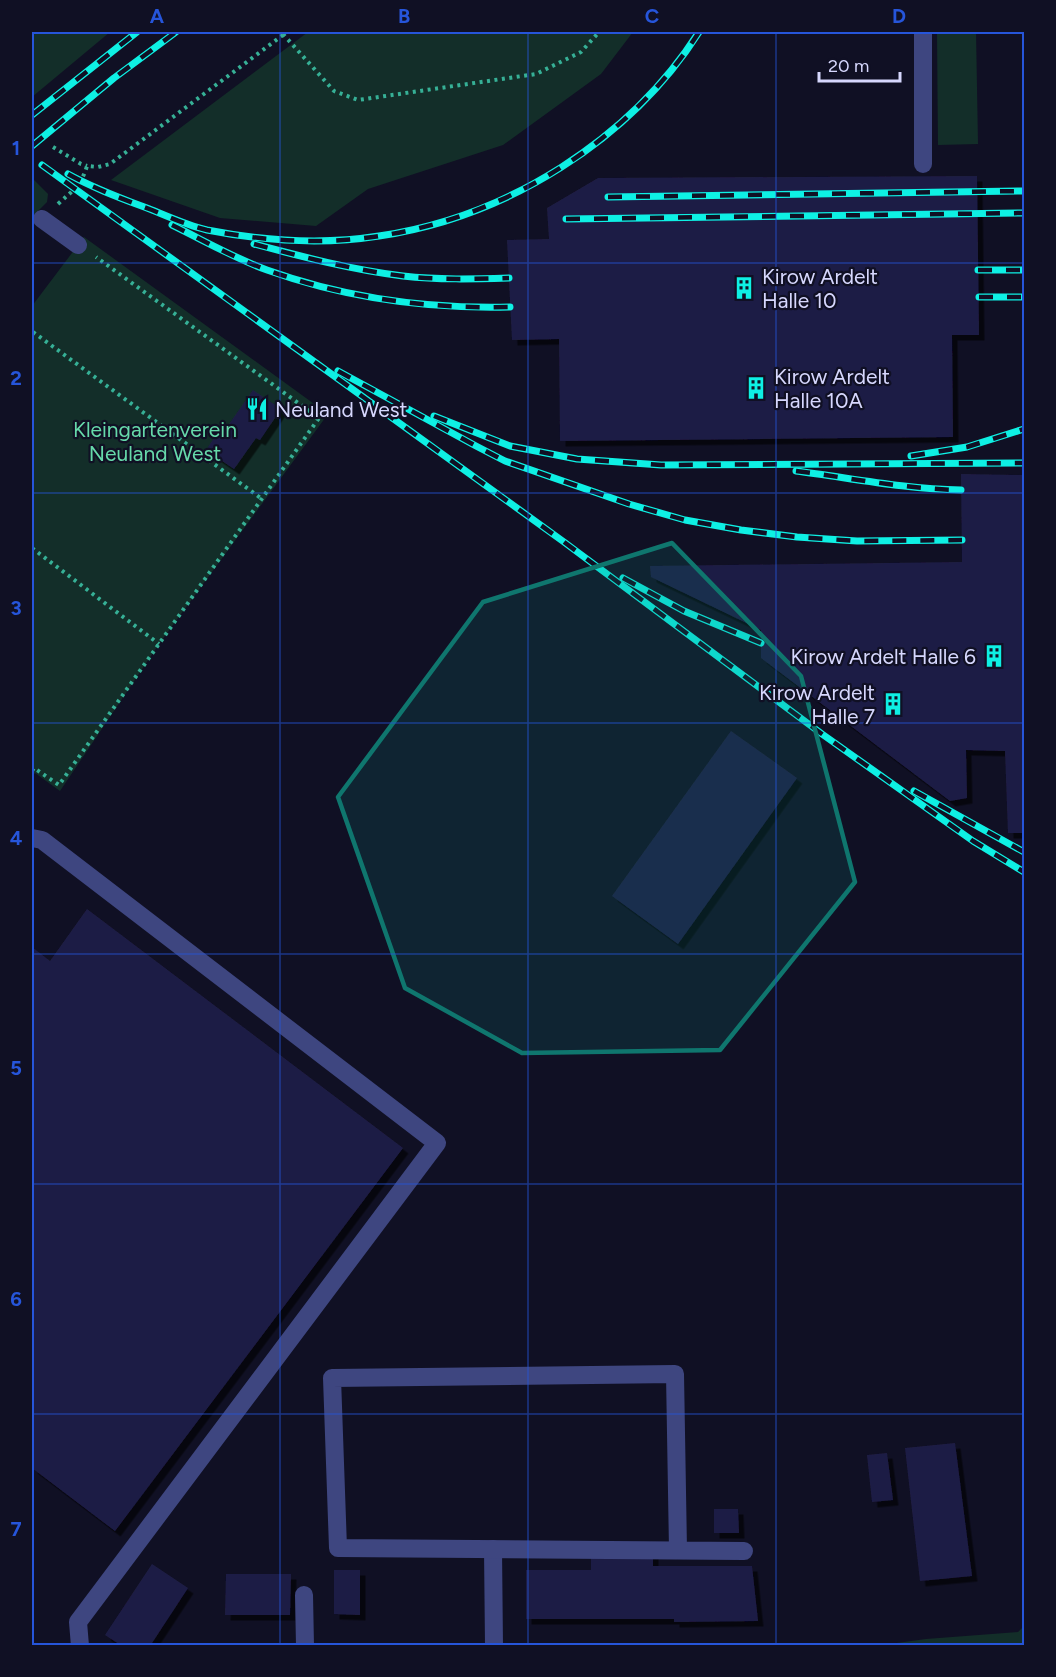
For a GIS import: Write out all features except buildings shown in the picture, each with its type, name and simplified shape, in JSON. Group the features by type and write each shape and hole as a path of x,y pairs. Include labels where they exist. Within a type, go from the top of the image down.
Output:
{"lane":[{"path":"923,32 923,164"},
{"path":"42,219 78,245"},
{"path":"32,838 42,840 437,1143 78,1622 80,1646"},
{"path":"678,1550 675,1374 332,1378 338,1548 744,1551"},
{"path":"493,1549 494,1646"},
{"path":"304,1594 306,1646"}],"path":[{"path":"53,147 87,166 99,167 110,164 285,33 334,91 358,100 536,74 581,52 599,32"},
{"path":"67,196 81,181 87,166"},
{"path":"32,771 34,768 59,785 319,418 78,245"},
{"path":"33,332 262,499"},
{"path":"32,548 159,644"}],"highlighted area":[{"path":"672,543 801,676 855,882 720,1050 522,1053 405,988 338,797 483,602"}],"green space":[{"path":"32,32 110,32 32,97"},
{"path":"308,32 633,32 601,74 503,145 368,189 316,226 220,218 111,180"},
{"path":"937,32 976,32 978,144 938,145"},
{"path":"32,178 48,194 47,202 32,217"},
{"name":"Kleingartenverein Neuland West","path":"84,237 328,414 159,644 60,791 35,773 32,777 32,306"},
{"path":"1024,1626 1024,1645 882,1645 1018,1632"}],"railway":[{"path":"32,115 137,32"},
{"path":"32,146 114,78 176,32"},
{"path":"68,174 109,194 186,224 228,234 315,241 358,239 427,226 473,211 518,192 561,167 601,139 638,107 671,71 699,32"},
{"path":"42,165 564,542 822,734 973,841 1024,872"},
{"path":"608,197 1024,191"},
{"path":"566,219 1024,213"},
{"path":"172,225 267,270 326,288 418,304 510,307"},
{"path":"254,244 347,267 403,276 443,279 509,278"},
{"path":"978,270 1024,270"},
{"path":"979,297 1024,297"},
{"path":"338,371 505,461 629,504 685,520 797,537 857,541 962,540"},
{"path":"434,416 510,446 577,459 661,465 1024,463"},
{"path":"911,456 967,447 1024,429"},
{"path":"796,471 899,485 961,490"},
{"path":"623,578 684,611 761,643"},
{"path":"914,791 1024,852"}],"place":[{"name":"Kirow Ardelt Halle 10","path":"744,288"},
{"name":"Kirow Ardelt Halle 10A","path":"756,388"},
{"name":"Neuland West","path":"257,409"},
{"name":"Kirow Ardelt Halle 6","path":"994,656"},
{"name":"Kirow Ardelt Halle 7","path":"893,704"}]}
